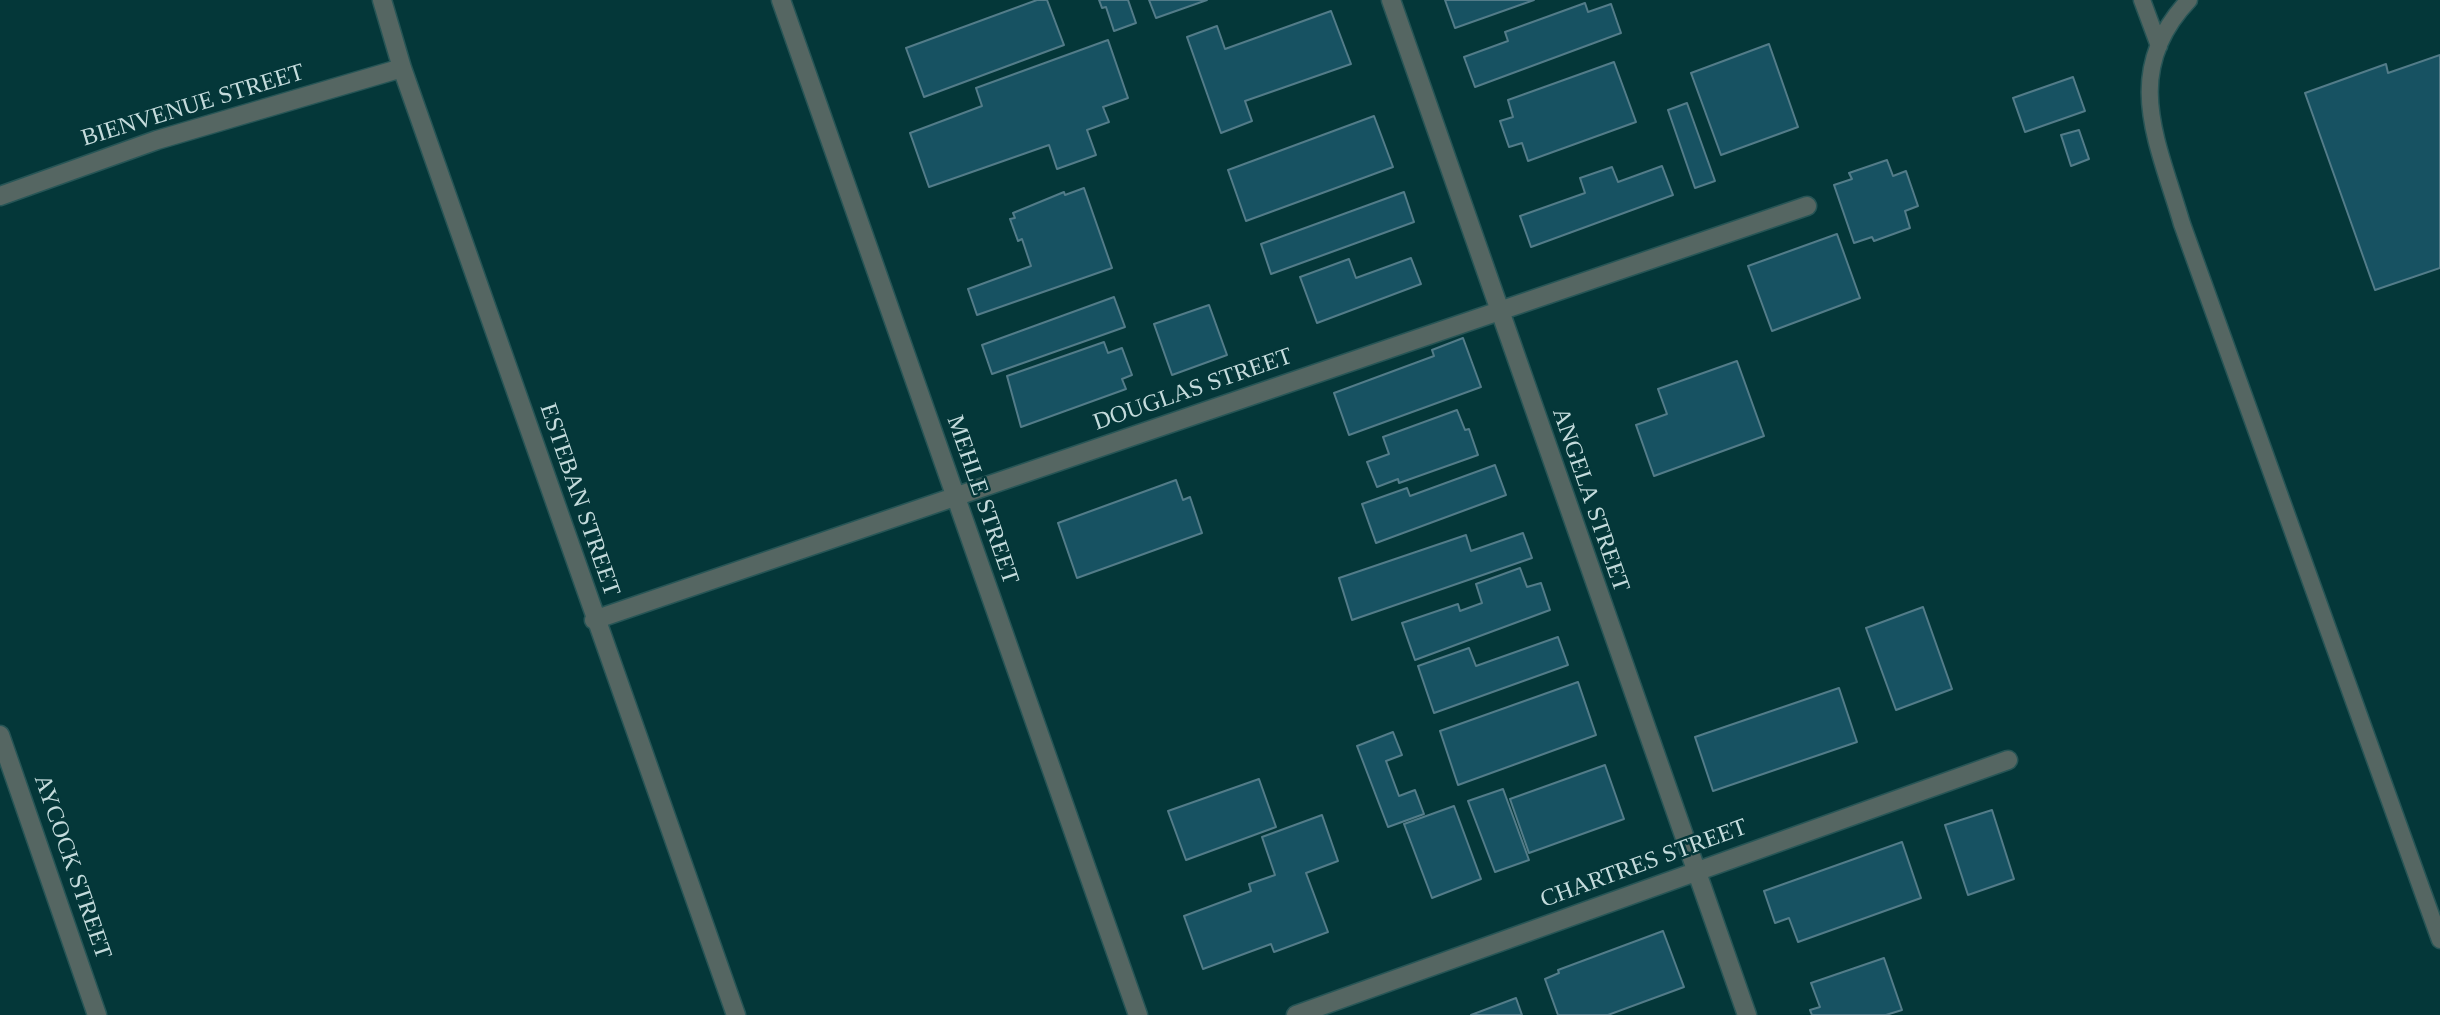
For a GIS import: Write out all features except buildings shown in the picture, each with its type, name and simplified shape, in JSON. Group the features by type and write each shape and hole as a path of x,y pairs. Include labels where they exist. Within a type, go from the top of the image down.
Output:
{"street":[{"name":"ESTEBAN STREET","path":"382,0 402,68 594,620 736,1015"},
{"name":"MEHLE STREET","path":"781,0 1138,1015"},
{"name":"ANGELA STREET","path":"1391,0 1498,312 1747,1015"},
{"name":"BIENVENUE STREET","path":"0,196 157,140 402,68"},
{"name":"DOUGLAS STREET","path":"594,620 1807,206"},
{"name":"AYCOCK STREET","path":"0,735 97,1015"},
{"name":"CHARTRES STREET","path":"1296,1015 2008,760"}],"lane":[{"path":"2142,0 2159,46"},
{"path":"2189,0 2171,19 2150,64 2149,109 2182,224 2440,940"}]}
